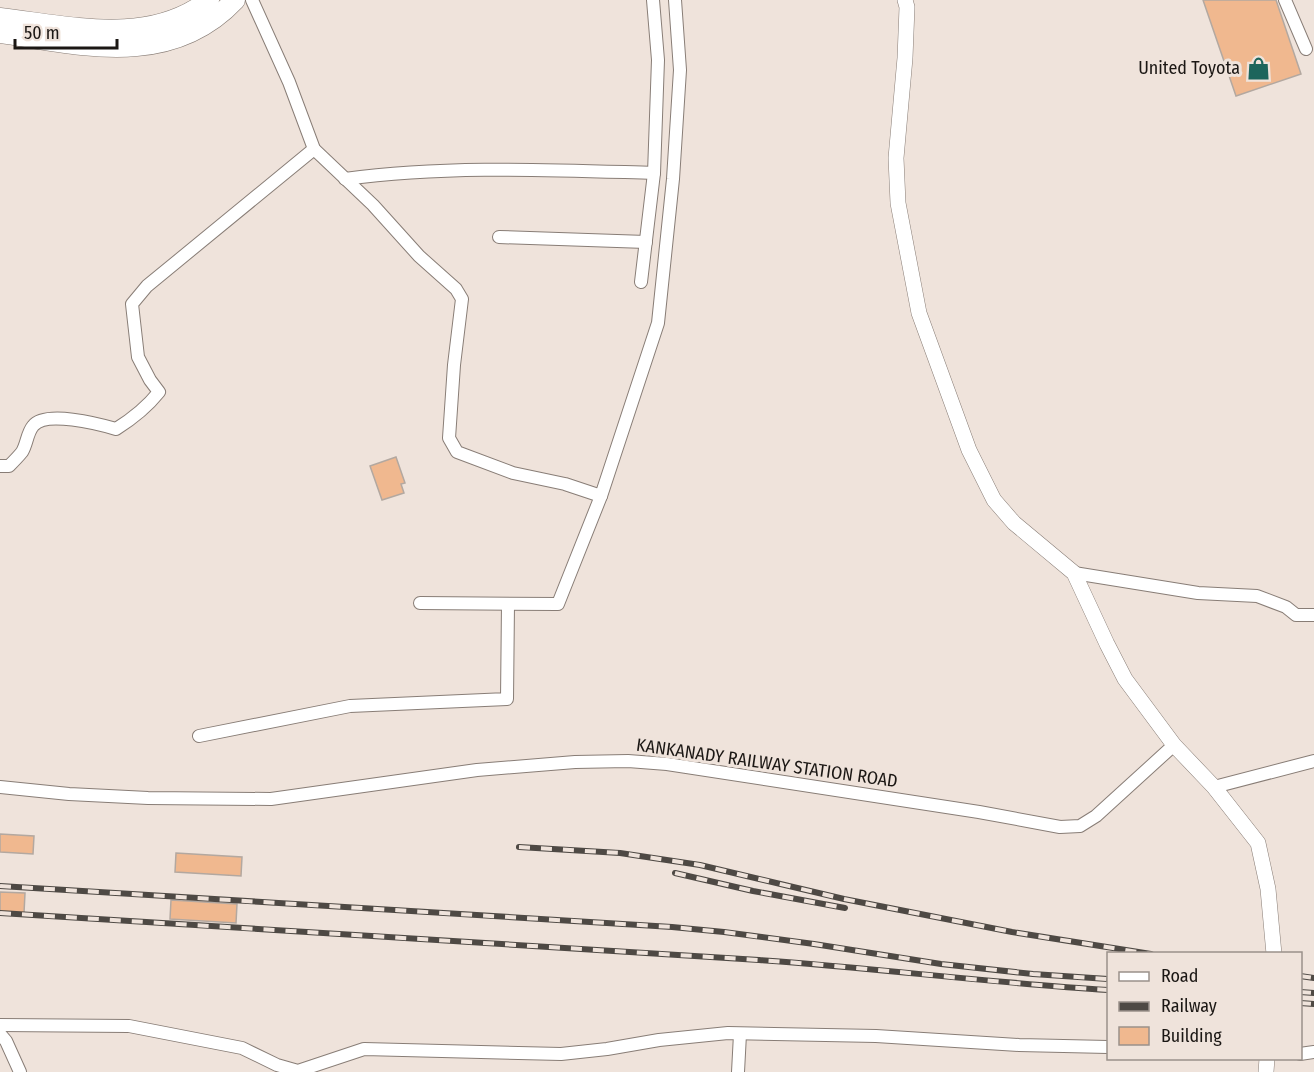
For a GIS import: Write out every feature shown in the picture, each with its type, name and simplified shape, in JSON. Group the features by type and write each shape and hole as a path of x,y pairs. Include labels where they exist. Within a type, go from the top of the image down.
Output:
{"highway":[{"path":"0,18 105,31 143,28 172,21 197,9 209,0"},
{"path":"0,33 91,47 120,48 146,45 178,37 206,24 235,0"}],"street":[{"path":"252,0 289,82 314,149 373,206 419,256 456,289 462,299 450,418 450,438 457,452 513,473 566,484 601,496"},
{"path":"641,282 654,173 658,60 653,0"},
{"path":"420,603 558,604 601,496 658,322 674,179 680,69 675,0"},
{"path":"905,0 907,7 905,48 896,158 898,203 919,313 969,450 994,500 1014,523 1074,573 1125,679 1174,745 1214,787 1258,843 1268,889 1274,952"},
{"path":"1285,0 1306,49"},
{"path":"0,466 9,466 22,452 33,425 41,421 58,418 116,429 132,419 154,399 159,392 138,357 132,304 147,286 314,149"},
{"path":"345,179 391,173 500,170 654,173"},
{"path":"499,237 646,242"},
{"path":"1074,573 1198,593 1257,596 1286,607 1296,615 1314,615"},
{"path":"199,736 350,706 507,699 508,604"},
{"name":"KANKANADY RAILWAY STATION ROAD","path":"0,788 148,798 271,799 477,770 575,762 628,761 690,768 979,812 1060,827 1080,826 1096,816 1174,745"},
{"path":"1214,787 1314,761"},
{"path":"0,1025 129,1026 242,1048 277,1065 298,1071 364,1049 561,1054 659,1040 740,1034 876,1036 1019,1045 1107,1047"},
{"path":"0,1034 6,1041 20,1072"},
{"path":"738,1072 740,1034"}],"building":[{"path":"1203,0 1276,0 1301,74 1236,96"},
{"path":"396,457 405,483 401,484 404,493 382,500 370,466"},
{"path":"0,834 34,836 33,854 0,852"},
{"path":"176,853 242,857 241,876 175,872"},
{"path":"0,892 25,893 24,913 0,912"},
{"path":"171,900 237,904 236,923 170,919"}],"railway":[{"path":"519,847 620,853 700,865 844,899 1012,932 1138,952"},
{"path":"675,873 753,891 845,908"},
{"path":"0,886 672,927 814,944 941,964 1107,979"},
{"path":"0,913 759,960 1107,990"},
{"path":"1302,976 1314,978"},
{"path":"1302,992 1314,993"},
{"path":"1302,1003 1314,1004"}],"place":[{"name":"United Toyota","path":"1258,68"}]}
